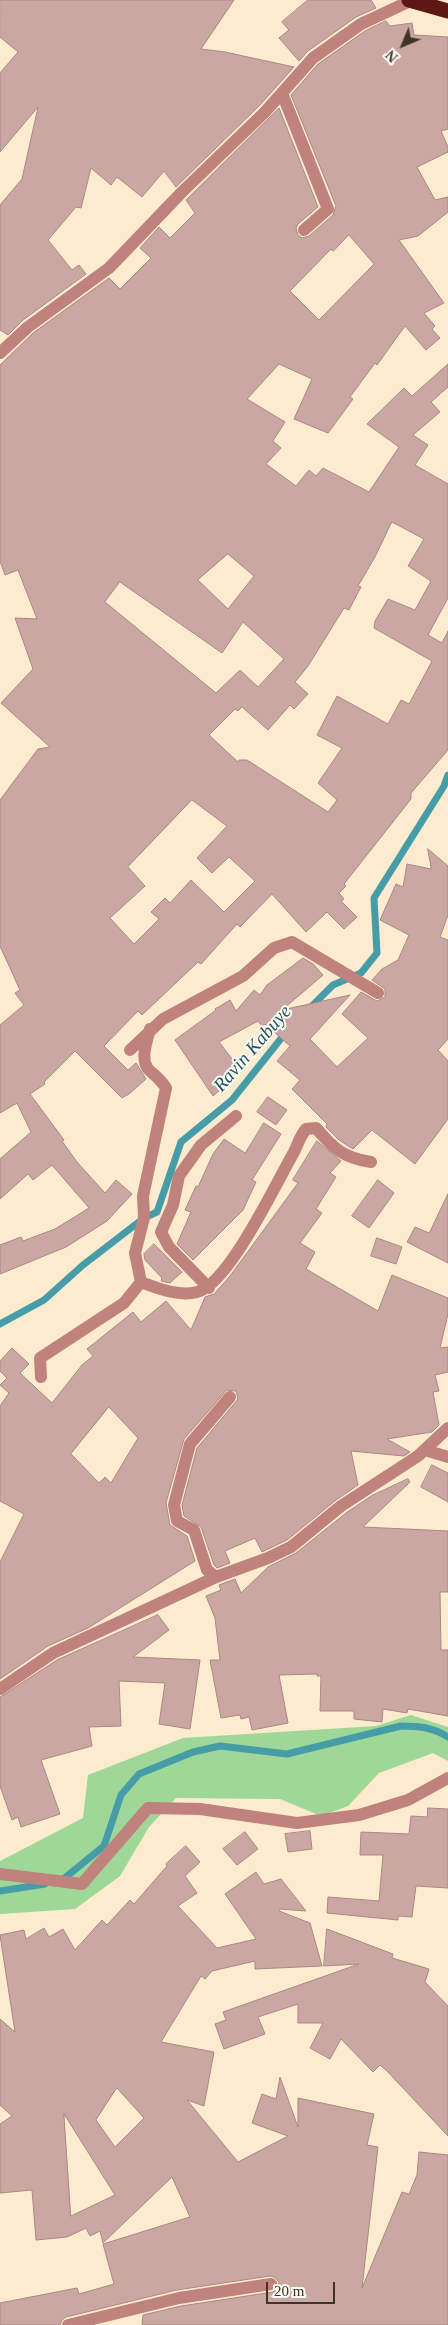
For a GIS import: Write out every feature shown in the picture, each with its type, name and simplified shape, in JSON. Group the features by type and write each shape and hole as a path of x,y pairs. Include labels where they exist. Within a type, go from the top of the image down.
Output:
{"highway":[{"path":"410,1 448,11"}],"street":[{"path":"0,353 28,327 109,268 182,191 265,112 313,58 361,24 410,1"},
{"path":"282,93 328,209 304,230"},
{"path":"130,1050 150,1029 205,995 243,976 274,948 292,942 378,993"},
{"path":"141,1282 135,1253 144,1218 143,1196 166,1088 158,1076 148,1070 144,1058 150,1029"},
{"path":"209,1288 169,1247 161,1232 173,1205 179,1176 200,1144 236,1116"},
{"path":"141,1282 181,1293 195,1293 209,1288 230,1263 254,1224 306,1128 316,1128 334,1149 355,1159 370,1162"},
{"path":"41,1377 40,1358 124,1303 141,1282"},
{"path":"216,1577 207,1570 194,1530 177,1520 174,1505 190,1444 230,1397"},
{"path":"0,1689 53,1654 216,1577 268,1558 291,1547 341,1506 425,1450 448,1428"},
{"path":"425,1450 448,1457"},
{"path":"0,1874 82,1884 148,1808 200,1809 297,1823 358,1815 400,1803 448,1778"},
{"path":"68,2325 180,2298 271,2284"}],"green space":[{"path":"411,1715 448,1727 448,1761 433,1753 379,1773 348,1806 321,1816 280,1799 176,1798 149,1827 120,1876 75,1909 0,1914 0,1861 83,1818 88,1775 183,1738 376,1726"}],"building":[{"path":"0,0 234,0 201,49 225,52 294,67 259,106 176,187 164,171 142,197 117,177 111,185 91,168 81,208 76,207 48,240 72,270 79,265 86,274 23,320 8,335 0,330 0,205 22,179 38,107 0,152 0,73 18,52 0,37"},
{"path":"308,0 371,0 376,8 356,17 308,51 299,61 279,38 289,30 282,22"},
{"path":"386,21 390,26 412,23 414,35 448,37 448,129 441,131 448,147 448,152 417,167 435,200 448,197 448,212 418,236 399,240 444,303 424,313 435,326 432,329 440,338 426,350 405,326 377,365 375,363 350,397 353,399 328,433 294,419 312,379 279,364 247,399 285,422 273,441 281,448 266,464 296,486 309,470 316,476 323,468 369,492 399,447 367,424 404,388 412,396 448,364 448,387 431,402 440,412 413,435 428,445 415,465 448,484 448,598 428,635 442,643 448,631 448,750 411,793 411,799 344,884 346,886 339,893 344,899 341,901 357,917 344,929 327,912 306,932 272,894 240,927 237,924 201,964 198,962 142,1015 138,1011 104,1046 128,1070 136,1063 146,1079 129,1094 122,1098 75,1051 44,1082 45,1084 30,1094 64,1140 62,1141 77,1162 105,1193 116,1180 132,1194 107,1221 66,1247 0,1274 0,1245 21,1237 23,1241 55,1229 89,1208 52,1165 33,1180 28,1174 0,1199 0,1159 31,1132 17,1103 0,1113 0,1025 24,1005 15,993 20,990 0,946 0,800 38,749 50,747 1,703 33,669 15,618 37,619 18,570 5,575 0,561 0,365 33,333 109,278 120,289 151,258 140,248 159,227 170,238 195,213 186,200 279,108 318,207 298,224 296,228 298,235 302,238 309,236 333,215 336,206 291,95 318,64 365,31","holes":["349,235 374,264 319,320 290,291 331,249 333,251","392,522 424,539 408,566 431,581 415,610 388,599 375,621 374,628 432,661 409,704 401,700 388,724 337,696 317,735 342,748 318,783 337,800 328,812 247,760 239,760 238,762 209,735 235,709 238,711 242,707 268,730 290,705 294,709 308,694 295,682 308,666 344,608 349,610 361,587 358,586","228,554 254,576 228,609 198,580","120,582 222,653 243,622 284,659 258,687 240,670 216,693 105,602","192,800 227,826 197,858 212,873 229,857 255,881 224,912 191,880 170,903 165,898 151,912 159,919 134,944 110,918 145,886 128,867"]},
{"path":"428,849 448,866 448,915 440,937 448,940 448,1039 438,1050 448,1061 448,1119 415,1164 372,1130 353,1149 339,1140 326,1127 327,1124 292,1089 300,1080 277,1061 290,1046 265,1024 262,1026 258,1021 219,1042 236,1064 226,1072 232,1080 213,1096 175,1040 215,1009 230,1000 236,1011 254,990 260,995 267,985 303,958 313,964 323,975 282,1010 350,995 310,1039 337,1067 368,1038 342,1014 361,992 377,1001 385,997 385,989 372,980 382,969 398,960 409,935 380,920 396,884 403,887 407,864 431,869"},
{"path":"268,1097 287,1110 276,1125 257,1112"},
{"path":"264,1123 281,1134 252,1180 256,1182 243,1210 193,1260 177,1244 191,1212 185,1210 196,1186 198,1187 213,1154 224,1139 245,1153"},
{"path":"317,1141 341,1161 330,1173 336,1177 316,1209 322,1213 300,1243 315,1252 306,1269 378,1311 392,1275 448,1298 448,1314 440,1348 448,1347 448,1372 435,1375 439,1391 433,1392 439,1425 432,1432 387,1439 410,1452 404,1456 351,1451 358,1485 336,1500 287,1540 262,1552 255,1538 225,1551 230,1563 217,1568 214,1565 201,1527 184,1516 182,1505 197,1448 238,1399 236,1391 227,1390 184,1439 166,1503 170,1525 187,1536 195,1561 88,1628 48,1646 0,1679 0,1562 24,1514 0,1501 0,1406 9,1393 0,1385 7,1378 0,1371 0,1361 12,1348 29,1364 20,1373 52,1403 82,1365 93,1356 87,1349 133,1312 141,1322 166,1301 191,1330 205,1297 214,1294 230,1276 298,1183 293,1180","holes":["109,1407 138,1438 111,1483 105,1477 99,1483 71,1454"]},
{"path":"378,1180 394,1193 369,1228 352,1216"},
{"path":"448,1194 448,1263 407,1242 415,1227 429,1233"},
{"path":"377,1238 402,1247 396,1264 371,1256"},
{"path":"154,1244 182,1272 170,1283 161,1281 162,1278 145,1260 144,1254"},
{"path":"432,1465 448,1473 448,1502 421,1487"},
{"path":"408,1479 410,1482 363,1527 448,1531 448,1592 440,1592 441,1650 448,1650 448,1716 408,1709 407,1713 383,1709 382,1722 354,1719 354,1711 320,1711 321,1676 317,1676 317,1674 279,1675 288,1723 252,1730 249,1717 241,1719 240,1715 221,1718 210,1660 220,1660 215,1618 206,1596 221,1590 219,1585 235,1579 241,1593 268,1567 296,1553 346,1513 371,1496"},
{"path":"158,1615 169,1630 133,1657 200,1660 190,1729 159,1724 165,1683 119,1681 121,1726 89,1727 92,1746 41,1760 60,1814 21,1827 18,1817 12,1820 0,1786 0,1697 57,1660"},
{"path":"428,1808 448,1809 448,1888 416,1886 412,1917 398,1916 398,1920 327,1913 328,1897 379,1901 383,1855 360,1855 361,1832 409,1834 411,1816 427,1817"},
{"path":"310,1831 312,1849 288,1852 285,1834"},
{"path":"245,1832 258,1849 237,1865 223,1849"},
{"path":"186,1846 200,1862 185,1876 197,1893 178,1906 217,1948 256,1939 225,1894 256,1872 264,1884 281,1879 306,1911 280,1909 279,1911 310,1923 322,1966 255,1969 255,1961 212,1971 205,1979 201,1976 161,2042 214,2052 204,2106 187,2100 238,2162 288,2136 252,2123 262,2094 276,2099 280,2077 298,2127 298,2098 374,2114 367,2145 378,2147 362,2288 402,2192 409,2194 417,2175 419,2152 448,2155 448,2325 142,2325 143,2315 181,2306 273,2292 278,2287 279,2282 270,2276 177,2290 66,2317 60,2325 0,2325 0,2303 77,2288 79,2294 114,2284 103,2244 190,2217 172,2177 103,2243 100,2231 90,2236 86,2228 67,2237 36,2240 32,2190 0,2193 0,2124 12,2116 0,2105 0,2019 15,2032 0,1935 24,1930 26,1939 44,1928 49,1937 63,1929 75,1950 102,1920 107,1925 130,1900 134,1904 167,1866 166,1864","holes":["117,2088 144,2118 115,2147 96,2120","64,2114 115,2195 71,2216"]},
{"path":"327,1929 393,1954 392,1958 429,1969 425,1982 448,2006 448,2136 386,2070 380,2065 373,2072 341,2039 330,2059 310,2048 323,2023 298,2023 298,2004 258,2017 265,2034 224,2049 215,2024 226,2020 223,2012 359,1964 324,1966"}],"waterway":[{"name":"Ravin Kabuye","path":"309,1009 333,985 361,973 377,953 374,898 444,786 448,775"},
{"name":"Ravin Kabuye","path":"0,1324 44,1300 83,1265 144,1218 157,1212 181,1142 232,1100 287,1031"},
{"path":"61,1881 104,1846 121,1795 139,1774 193,1752 220,1746 287,1754 401,1726 425,1728 448,1737"},
{"path":"0,1891 45,1884"}]}
